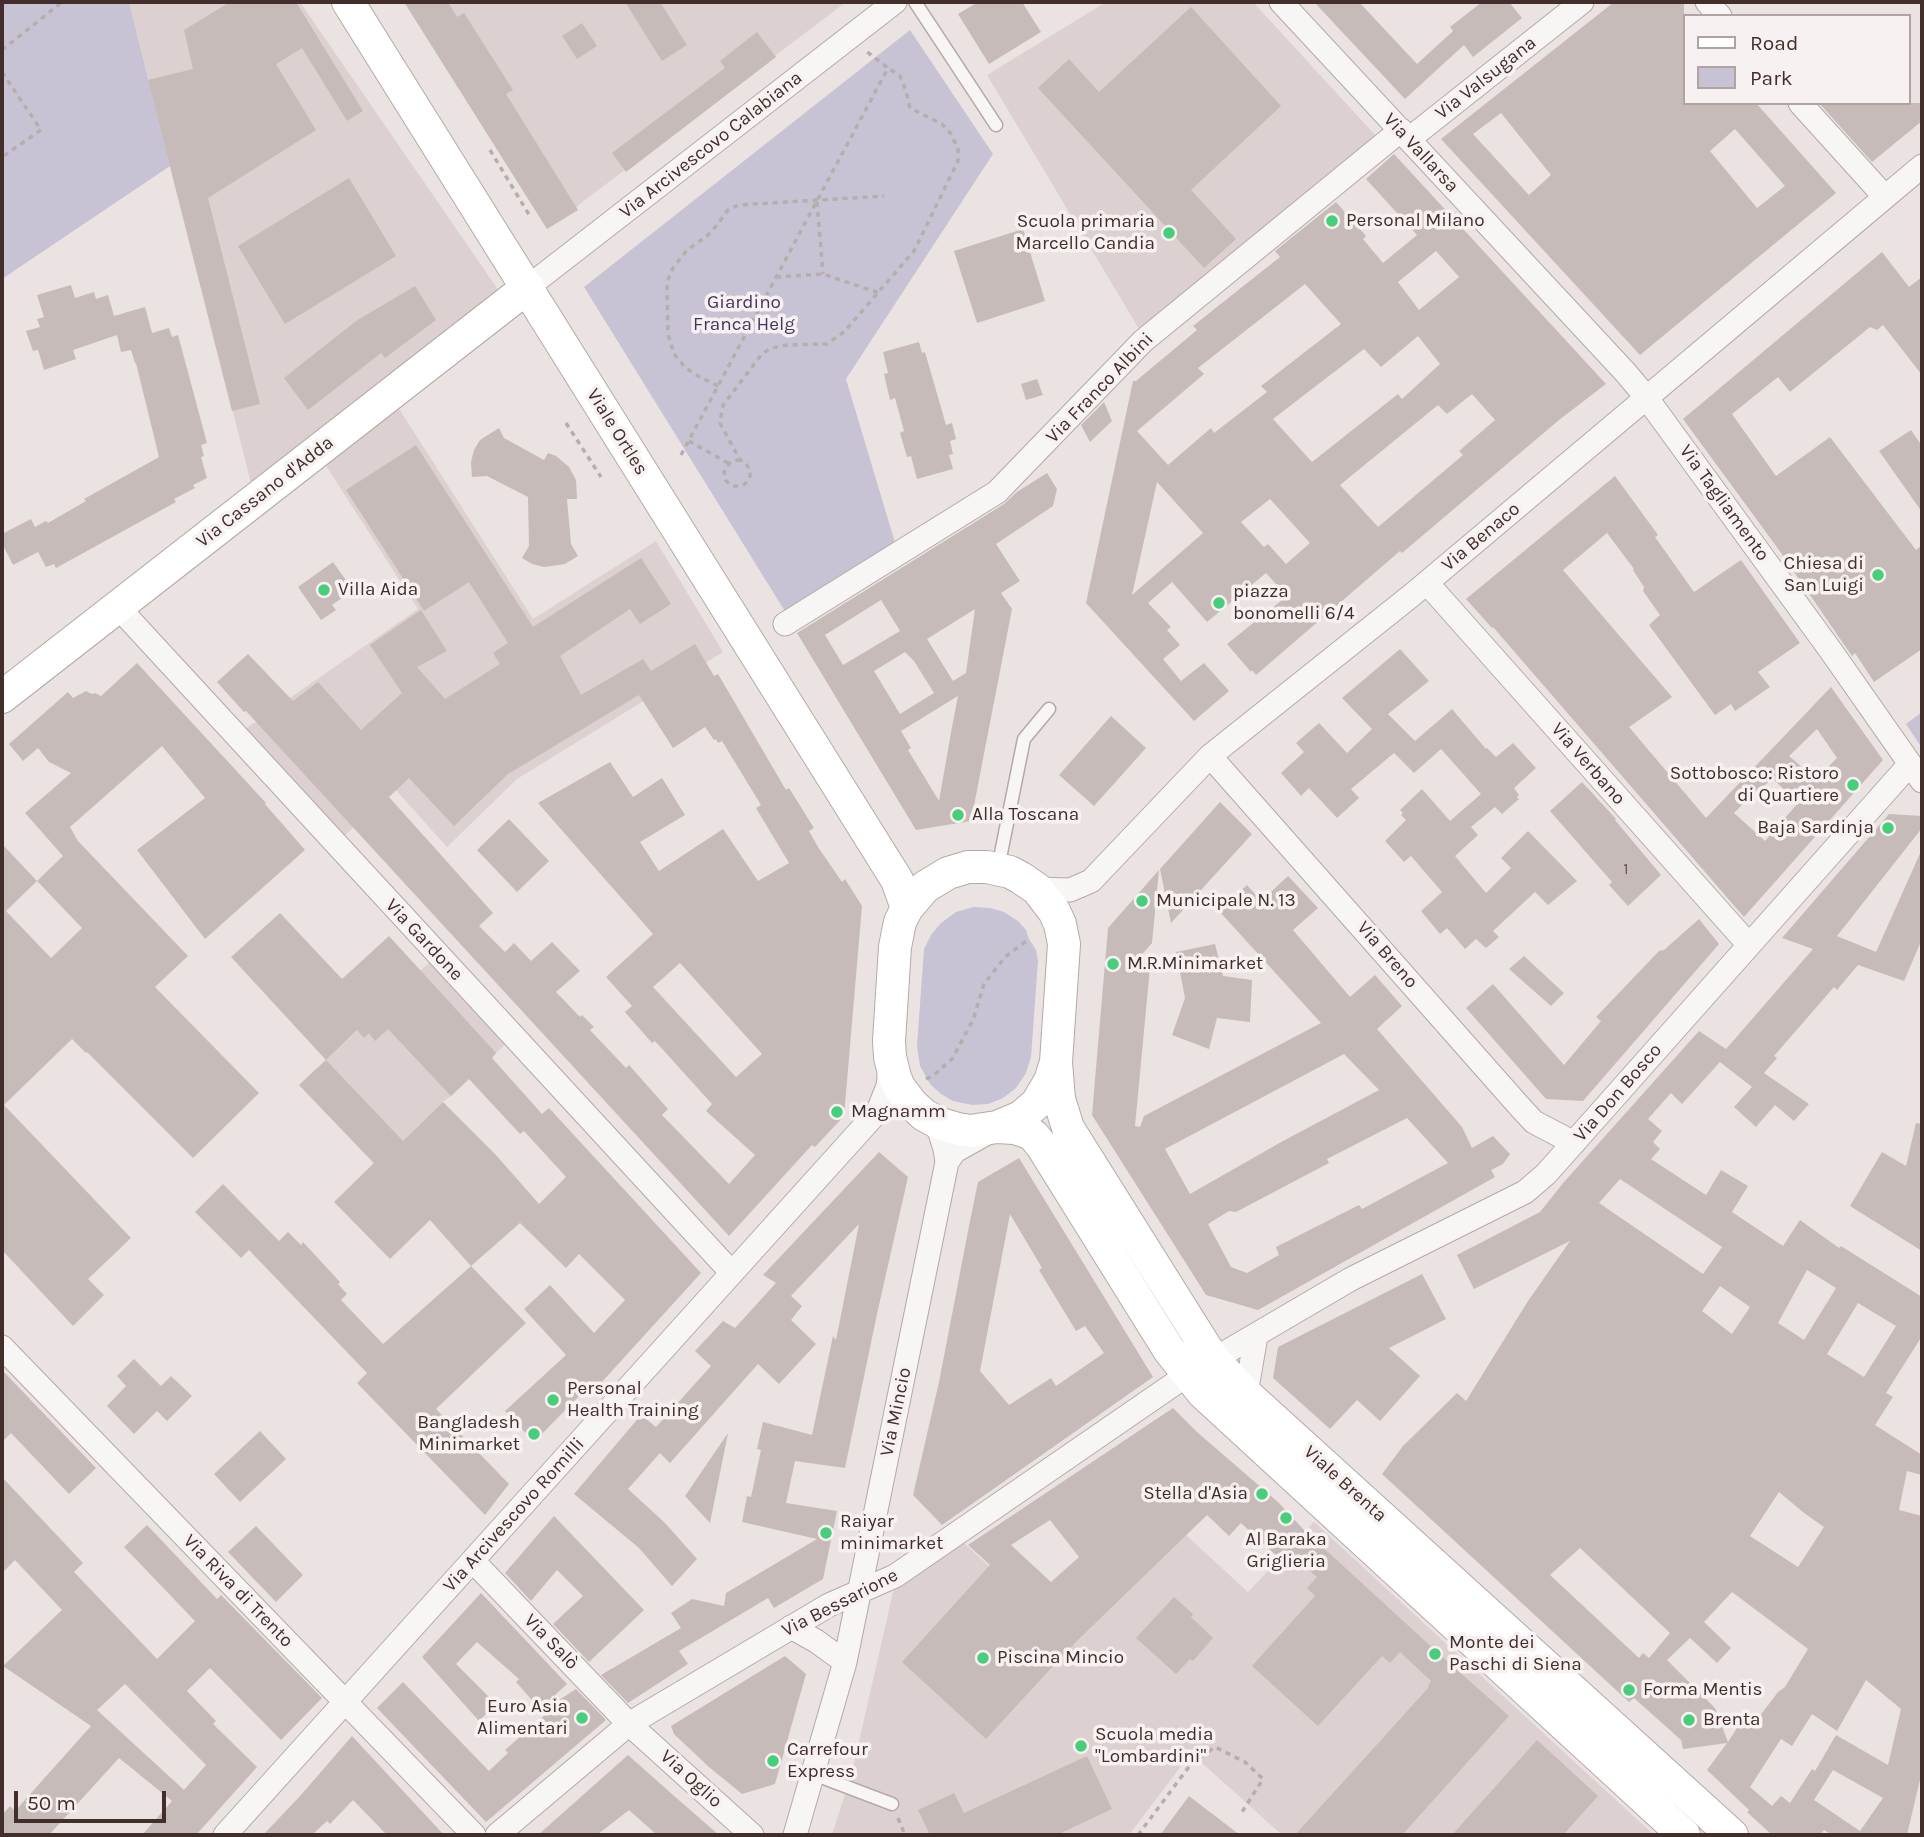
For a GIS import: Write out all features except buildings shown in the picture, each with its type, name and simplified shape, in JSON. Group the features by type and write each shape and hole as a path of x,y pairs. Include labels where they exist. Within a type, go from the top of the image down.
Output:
{"street":[{"name":"Viale Ortles","path":"348,2 886,862 897,880 907,908"},
{"name":"Via Arcivescovo Calabiana","path":"528,288 895,2"},
{"name":"Via Vallarsa","path":"1281,2 1646,397"},
{"name":"Via Valsugana","path":"1405,135 1558,9 1582,2"},
{"path":"1802,105 1885,197"},
{"name":"Via Franco Albini","path":"785,624 997,492 1143,341 1405,135"},
{"name":"Via Benaco","path":"1037,889 1070,890 1091,881 1210,756 1427,583 1922,166"},
{"name":"Via Cassano d'Adda","path":"2,696 528,288"},
{"name":"Via Tagliamento","path":"1646,397 1916,772"},
{"name":"Via Verbano","path":"1427,583 1749,945"},
{"name":"Via Gardone","path":"117,606 732,1273"},
{"name":"Via Breno","path":"1210,756 1534,1122 1574,1143"},
{"name":"Via Don Bosco","path":"1200,1367 1351,1279 1520,1196 1546,1174 1749,945 1916,772"},
{"path":"886,862 908,876 936,879"},
{"path":"947,1163 955,1151 1021,1116 1037,1102 1051,1081 1056,1062 1064,944 1060,924 1054,911 1037,889 1021,877 998,869 968,867 948,873 925,887 907,908 900,922 895,947 890,1057 895,1077 905,1096 924,1115 949,1127 970,1131 997,1127"},
{"name":"Via Arcivescovo Romilli","path":"225,1835 878,1111 890,1079 890,1057"},
{"name":"Viale Brenta","path":"1056,1062 1059,1099 1068,1128 1200,1367 1213,1402 1684,1835"},
{"name":"Via Mincio","path":"795,1835 845,1662 947,1163 940,1133 933,1120"},
{"name":"Viale Brenta","path":"997,1127 1024,1131 1042,1146 1169,1350 1246,1394 1732,1835"},
{"path":"1246,1394 1256,1336"},
{"name":"Via Riva di Trento","path":"2,1347 474,1835"},
{"name":"Via Bessarione","path":"497,1835 629,1724 830,1605 895,1576 1200,1367"},
{"name":"Via Salò","path":"472,1561 629,1724"},
{"path":"791,1628 816,1641 845,1662"},
{"name":"Via Oglio","path":"629,1724 752,1835"}],"lane":[{"path":"915,2 996,125"},
{"path":"998,869 1024,739 1049,709"},
{"path":"813,1774 892,1804"}],"path":[{"path":"2,50 62,2"},
{"path":"740,460 720,423 723,405 762,354 771,348 827,344 844,332 914,251 958,162 958,149 951,134 942,124 910,108 900,76 867,51 852,35"},
{"path":"681,455 888,68"},
{"path":"2,72 41,130 2,157"},
{"path":"490,150 531,218"},
{"path":"718,386 683,365 674,354 668,334 667,282 687,250 707,236 727,211 738,205 884,196"},
{"path":"816,200 822,274"},
{"path":"776,277 822,274 879,293"},
{"path":"566,423 601,477"},
{"path":"689,441 727,464"},
{"path":"740,460 745,462 750,470 748,480 742,486 734,486 726,481 724,472 727,464 740,460"},
{"path":"925,1079 934,1075 952,1059 973,1020 984,984 1005,957 1029,939"},
{"path":"1138,1835 1191,1764 1215,1747 1245,1762 1263,1779 1242,1812"}],"shaded area":[{"path":"129,2 300,2 499,291 252,487"},
{"path":"406,2 846,2 547,229"},
{"name":"Scuola primaria Marcello Candia","path":"1106,2 1253,2 1376,136 1139,329 987,75"},
{"path":"398,407 533,619 656,541 723,652 517,779 447,847 394,788 338,842 238,734 418,609 325,464"},
{"path":"435,957 511,1039 377,1167 299,1085"},
{"path":"1314,1522 1654,1835 1282,1835 1191,1753 1129,1835 832,1835 852,1772 893,1592 963,1542 1074,1645 1186,1535 1248,1592"}],"green space":[{"path":"2,2 129,2 170,166 2,279"},
{"name":"Giardino Franca Helg","path":"910,30 993,154 846,379 896,546 786,613 584,287"},
{"path":"1922,712 1922,748 1906,724"},
{"path":"974,907 1004,912 1018,921 1036,950 1038,961 1031,1057 1026,1073 1016,1088 1003,1098 988,1104 972,1105 953,1101 930,1084 920,1066 917,1046 924,949 941,923 956,912"}],"place":[{"name":"Personal Milano","path":"1332,221"},
{"name":"Scuola primaria Marcello Candia","path":"1169,233"},
{"name":"Chiesa di San Luigi","path":"1878,575"},
{"name":"Villa Aida","path":"324,590"},
{"name":"piazza bonomelli 6/4","path":"1219,603"},
{"name":"Sottobosco: Ristoro di Quartiere","path":"1853,785"},
{"name":"Alla Toscana","path":"958,815"},
{"name":"Baja Sardinja","path":"1888,828"},
{"name":"Municipale N. 13","path":"1142,901"},
{"name":"M.R.Minimarket","path":"1113,964"},
{"name":"Magnamm","path":"837,1112"},
{"name":"Personal Health Training","path":"553,1400"},
{"name":"Bangladesh Minimarket","path":"534,1434"},
{"name":"Stella d'Asia","path":"1262,1494"},
{"name":"Al Baraka Griglieria","path":"1286,1518"},
{"name":"Raiyar minimarket","path":"826,1533"},
{"name":"Monte dei Paschi di Siena","path":"1435,1654"},
{"name":"Piscina Mincio","path":"983,1658"},
{"name":"Forma Mentis","path":"1629,1690"},
{"name":"Euro Asia Alimentari","path":"582,1718"},
{"name":"Brenta","path":"1689,1720"},
{"name":"Scuola media \"Lombardini\"","path":"1081,1746"},
{"name":"Carrefour Express","path":"773,1761"}]}
